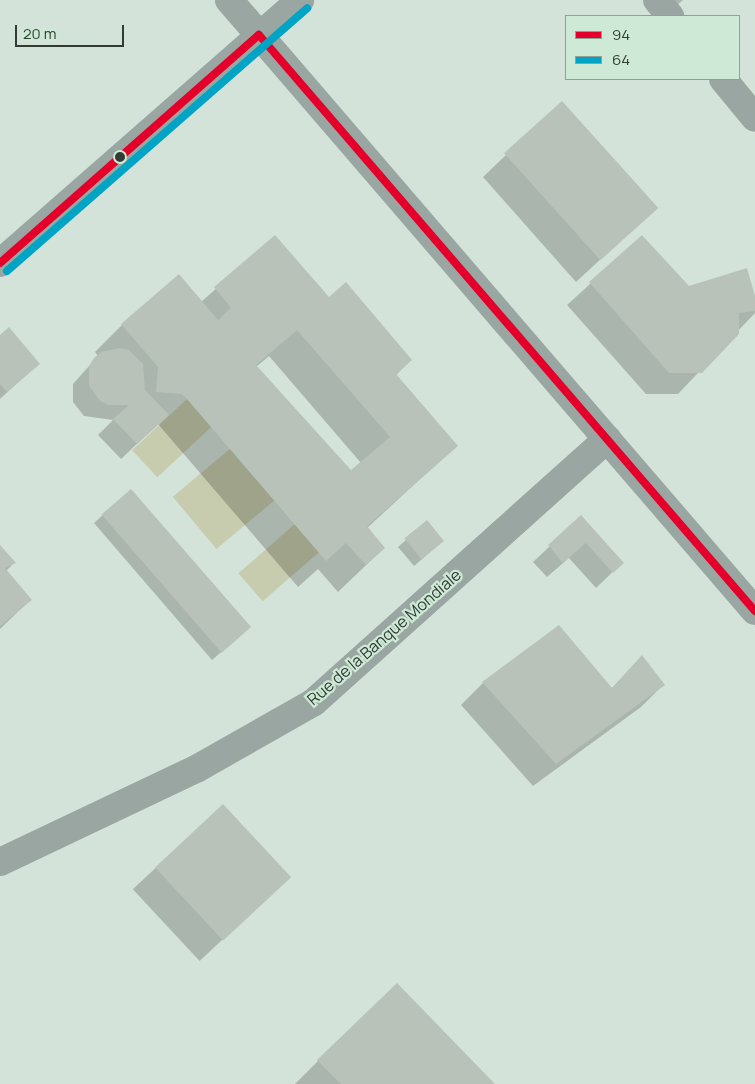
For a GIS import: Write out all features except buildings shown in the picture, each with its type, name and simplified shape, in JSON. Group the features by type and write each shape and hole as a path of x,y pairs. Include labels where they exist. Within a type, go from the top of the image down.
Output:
{"street":[{"path":"229,0 755,611"},
{"path":"0,263 300,0"},
{"path":"657,0 669,15"},
{"path":"723,80 755,118"},
{"name":"Rue de la Banque Mondiale","path":"0,862 198,768 314,702 607,439"}],"green space":[{"path":"187,399 212,426 157,477 132,450"},
{"path":"231,448 275,500 216,549 173,497"},
{"path":"295,524 319,552 263,601 238,573"}],"transit line":[{"name":"64","path":"7,271 307,8"},
{"name":"94","path":"0,263 259,35 755,611"}]}
